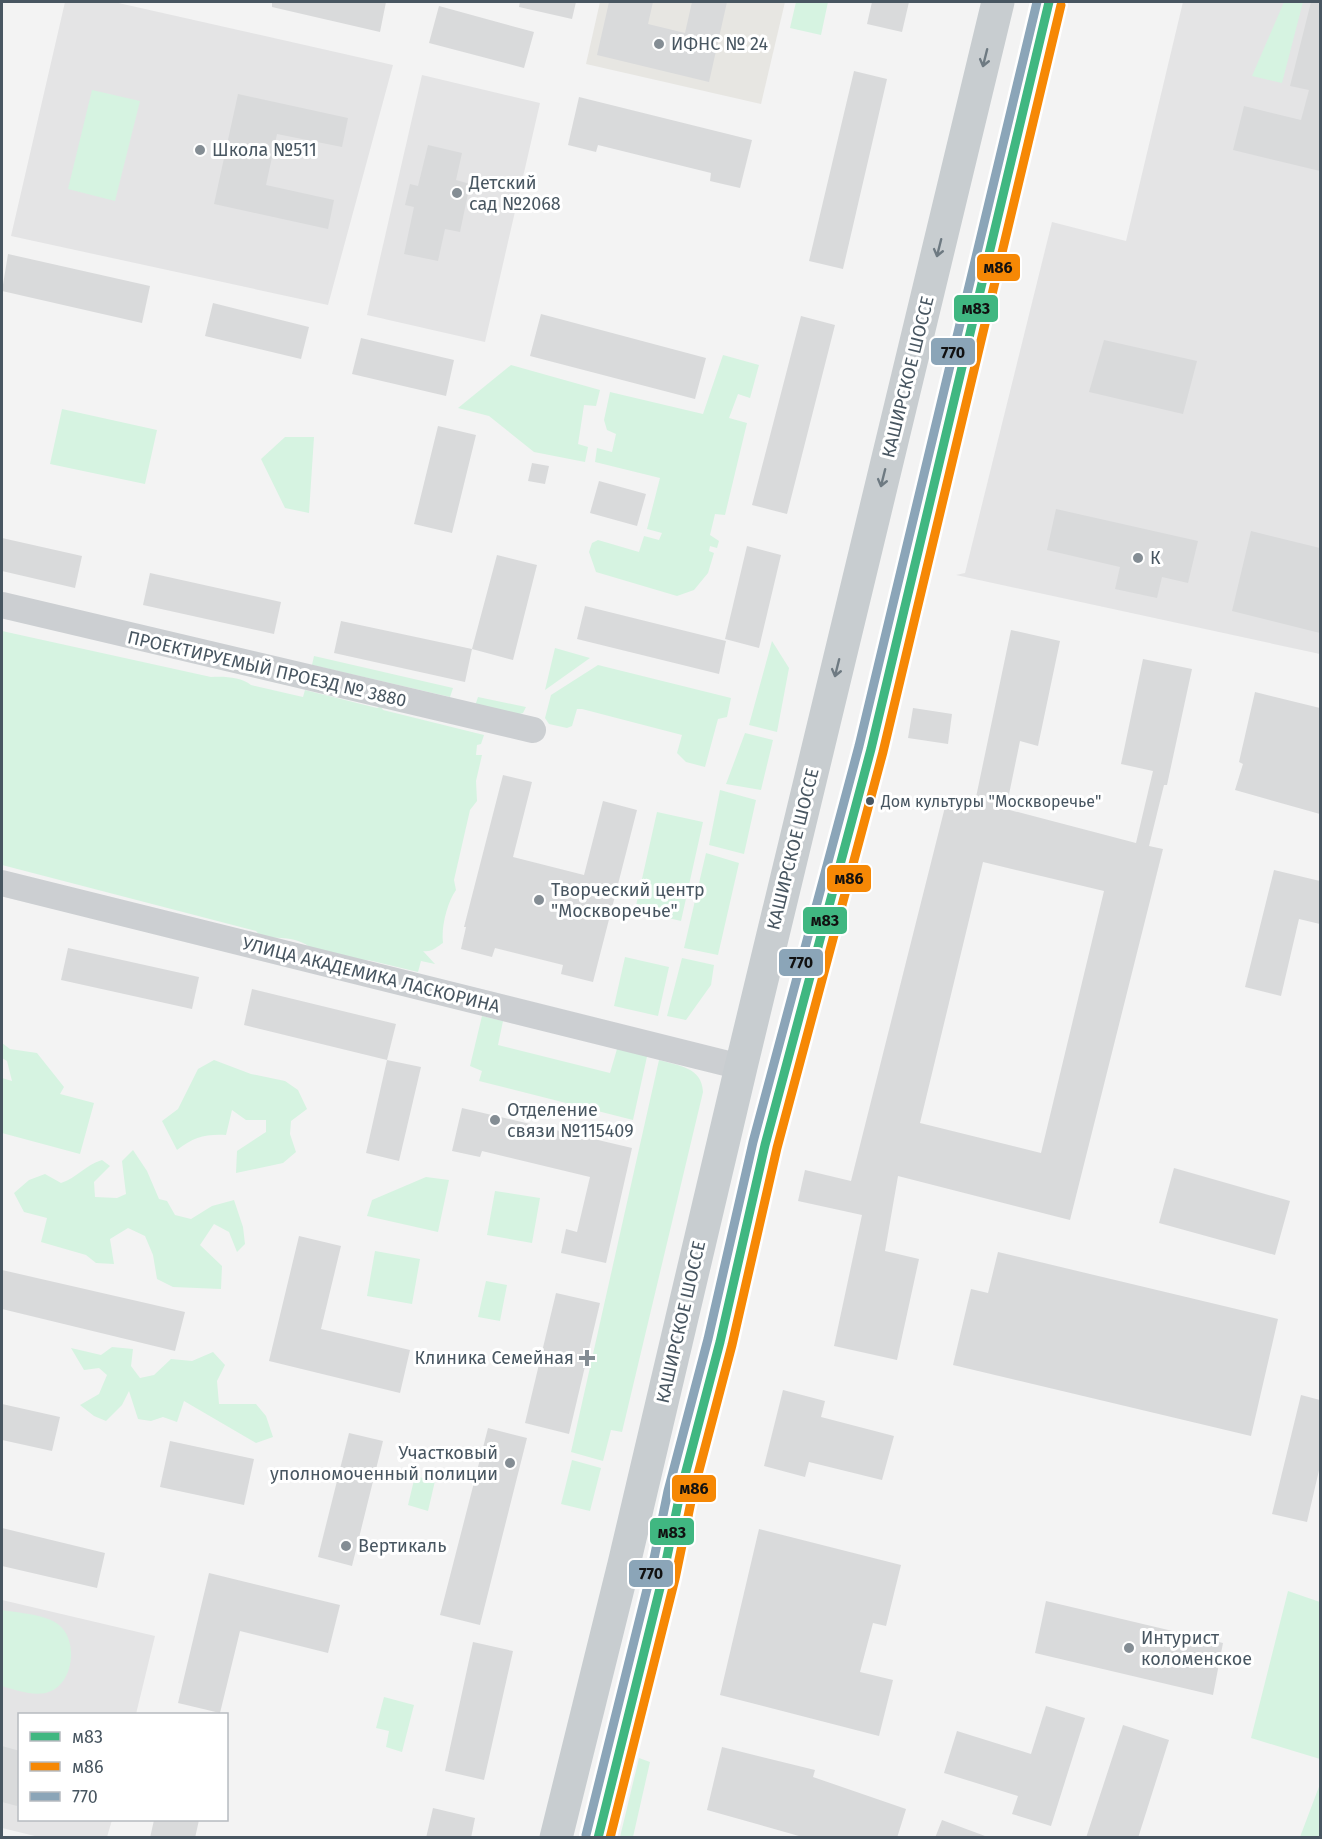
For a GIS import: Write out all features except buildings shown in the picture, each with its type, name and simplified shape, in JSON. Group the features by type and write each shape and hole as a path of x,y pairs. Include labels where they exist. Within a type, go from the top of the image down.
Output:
{"main road":[{"name":"КАШИРСКОЕ ШОССЕ","path":"556,1838 624,1564 741,1067 998,2"},
{"path":"598,1838 663,1576 680,1494 720,1342 765,1145 871,749 1048,2"}],"street":[{"name":"ПРОЕКТИРУЕМЫЙ ПРОЕЗД № 3880","path":"2,605 532,730"},
{"name":"УЛИЦА АКАДЕМИКА ЛАСКОРИНА","path":"2,884 741,1067"}],"shaded area":[{"name":"Школа №511","path":"65,2 114,2 393,65 328,305 11,236"},
{"path":"600,2 785,2 761,104 586,64"},
{"path":"1183,2 1320,2 1320,654 956,575 965,573 1052,222 1126,241"},
{"name":"Детский сад №2068","path":"422,75 540,103 485,342 367,315"},
{"path":"2,1600 155,1636 136,1713 18,1713 18,1821 112,1821 107,1837 39,1837 2,1828"}],"green space":[{"path":"796,2 828,2 821,35 790,28"},
{"path":"1284,2 1303,2 1282,83 1252,76"},
{"path":"92,90 140,101 115,201 68,189"},
{"path":"723,355 759,365 750,398 738,394 729,418 747,423 725,515 715,514 710,535 719,541 717,548 710,546 709,551 714,553 708,573 694,590 677,596 596,572 589,552 592,543 598,540 639,552 644,536 659,540 662,533 647,529 660,478 595,462 597,448 612,452 616,434 607,430 604,420 610,392 703,414"},
{"path":"511,365 600,390 596,406 584,405 578,444 588,447 585,462 534,452 489,416 458,408"},
{"path":"62,409 157,430 145,484 50,464"},
{"path":"285,437 314,437 309,513 285,508 261,459"},
{"path":"2,631 211,677 237,679 251,685 303,697 305,690 377,708 381,706 383,710 484,735 481,744 477,745 476,755 482,755 476,781 477,801 470,810 454,880 456,890 447,908 443,943 432,950 423,951 435,964 421,961 418,972 368,960 357,963 313,950 296,940 263,939 256,931 2,865"},
{"path":"772,641 789,668 777,732 749,725"},
{"path":"555,648 590,658 545,690"},
{"path":"314,656 453,688 450,697 312,665"},
{"path":"598,665 731,698 727,717 718,719 705,767 686,762 677,753 682,735 582,709 577,709 572,726 567,728 549,724 545,718 551,695"},
{"path":"478,697 526,707 523,713 516,715 475,706"},
{"path":"745,733 773,740 761,790 726,784"},
{"path":"720,790 756,800 744,854 709,845"},
{"path":"657,812 703,822 681,921 635,910"},
{"path":"706,853 739,863 718,955 684,948"},
{"path":"625,957 669,967 658,1016 614,1006"},
{"path":"682,958 714,965 711,985 686,1020 667,1016"},
{"path":"482,1016 503,1021 498,1045 610,1073 617,1049 648,1052 633,1120 479,1081 482,1071 470,1066"},
{"path":"2,1043 10,1049 37,1053 64,1087 60,1094 94,1103 80,1154 2,1133 2,1078 12,1081 7,1061 2,1058"},
{"path":"214,1060 251,1074 285,1081 298,1090 307,1109 291,1121 290,1134 296,1152 283,1163 236,1173 237,1151 266,1132 266,1120 246,1120 232,1110 226,1135 200,1137 177,1150 162,1121 178,1109 198,1069"},
{"path":"659,1060 694,1072 699,1077 703,1092 622,1432 611,1430 603,1461 571,1452"},
{"path":"133,1150 147,1171 159,1199 167,1201 175,1215 191,1219 212,1206 234,1200 243,1227 245,1244 237,1252 229,1232 214,1224 200,1245 222,1266 221,1289 173,1287 157,1279 153,1255 145,1236 128,1228 110,1239 114,1264 96,1263 86,1255 41,1242 47,1218 24,1212 14,1193 29,1180 45,1174 61,1183 102,1160 110,1166 94,1182 95,1197 117,1198 126,1194 122,1161"},
{"path":"426,1177 449,1180 438,1232 367,1216 372,1200"},
{"path":"495,1191 540,1198 532,1243 487,1235"},
{"path":"375,1251 420,1259 412,1304 367,1296"},
{"path":"486,1281 507,1285 500,1321 478,1317"},
{"path":"112,1347 133,1349 131,1366 140,1378 154,1375 171,1359 192,1361 213,1352 225,1365 217,1381 219,1404 256,1404 266,1416 273,1437 256,1443 184,1401 177,1422 163,1417 151,1421 138,1419 129,1391 122,1405 106,1421 94,1416 80,1405 99,1394 107,1375 99,1368 84,1370 71,1348 101,1355"},
{"path":"572,1460 601,1468 590,1511 561,1504"},
{"path":"415,1476 435,1481 428,1511 408,1505"},
{"path":"1288,1591 1320,1602 1320,1759 1251,1738"},
{"path":"2,1610 47,1618 59,1625 65,1632 69,1640 71,1660 65,1679 59,1686 39,1694 2,1686"},
{"path":"384,1697 414,1705 402,1752 386,1747 389,1731 376,1728"},
{"path":"639,1758 650,1762 633,1837 620,1837"},
{"path":"1320,1784 1320,1837 1300,1837"}],"transit line":[{"name":"770","path":"586,1835 651,1573 668,1491 708,1339 753,1142 859,746 1037,2"},
{"name":"м83","path":"598,1838 663,1576 680,1494 720,1342 765,1145 871,749 1049,2"},
{"name":"м86","path":"610,1838 675,1579 692,1497 732,1345 777,1148 883,752 1061,5"}],"place":[{"name":"ИФНС № 24","path":"659,44"},
{"name":"Школа №511","path":"200,150"},
{"name":"Детский сад №2068","path":"457,193"},
{"name":"К","path":"1138,558"},
{"name":"Дом культуры \"Москворечье\"","path":"870,801"},
{"name":"Творческий центр \"Москворечье\"","path":"539,900"},
{"name":"Отделение связи №115409","path":"495,1120"},
{"name":"Клиника Семейная","path":"587,1358"},
{"name":"Участковый уполномоченный полиции","path":"510,1463"},
{"name":"Вертикаль","path":"346,1546"},
{"name":"Интурист коломенское","path":"1129,1648"}]}
